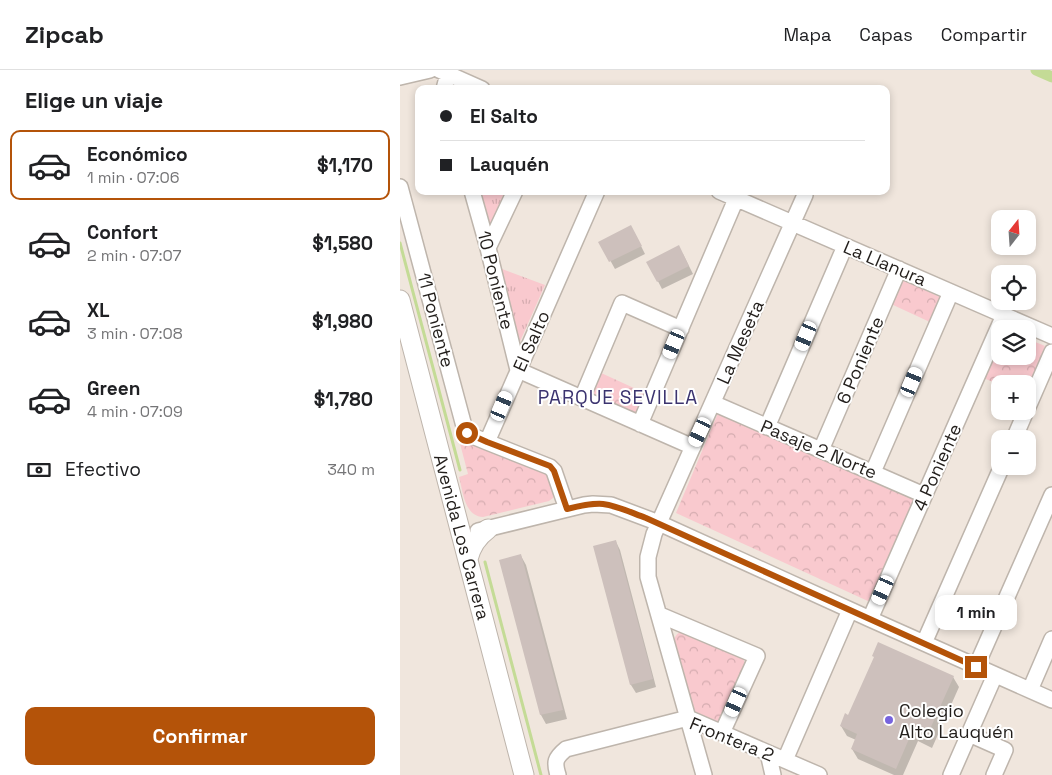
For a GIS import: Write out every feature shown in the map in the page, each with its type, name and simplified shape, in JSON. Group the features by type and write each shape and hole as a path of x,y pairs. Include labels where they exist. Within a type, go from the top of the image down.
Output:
{"main road":[{"name":"Avenida Los Carrera","path":"400,300 524,775"},
{"path":"455,512 470,522 488,529 477,538 468,559"}],"street":[{"path":"400,77 430,70"},
{"path":"444,85 444,72 473,85"},
{"name":"11 Poniente","path":"400,186 465,430 487,442"},
{"name":"10 Poniente","path":"473,195 518,370"},
{"path":"488,248 513,195"},
{"name":"El Salto","path":"487,442 595,195"},
{"name":"La Llanura","path":"728,195 1052,336"},
{"name":"La Meseta","path":"704,775 648,577 647,567 650,545 805,195"},
{"path":"640,424 736,199"},
{"path":"767,426 845,246"},
{"name":"6 Poniente","path":"821,450 899,269"},
{"path":"873,472 951,292"},
{"path":"582,398 622,303 681,329"},
{"name":"4 Poniente","path":"870,619 1004,315"},
{"path":"1036,389 1052,352"},
{"path":"518,370 693,447"},
{"name":"Pasaje 2 Norte","path":"713,403 924,495"},
{"path":"487,442 550,466 554,471 567,509"},
{"path":"924,643 998,475"},
{"path":"976,667 1052,495"},
{"path":"462,536 584,505 602,504 618,508 659,524 1052,700"},
{"path":"785,760 850,610"},
{"path":"660,615 757,656 722,733"},
{"path":"1030,690 1052,639"},
{"path":"952,775 995,675"},
{"name":"Frontera 2","path":"558,775 555,765 558,756 566,749 688,718 819,775"},
{"path":"969,734 1005,750 994,775"},
{"path":"768,753 773,775"}],"green space":[{"path":"477,195 503,195 487,233"},
{"path":"497,267 545,285 518,346"},
{"path":"902,279 944,299 932,323 891,304"},
{"path":"1036,342 1045,346 1033,375 991,375 991,381 981,377 991,353 991,365 1036,365"},
{"path":"599,372 647,394 635,417 588,396"},
{"path":"718,413 915,500 870,602 676,513"},
{"path":"458,436 546,472 553,488 553,498 549,501 483,517 477,516 468,508 465,502 459,477 468,474"},
{"path":"682,631 743,658 745,664 721,720 716,724 695,718 674,643 676,636"}],"building":[{"path":"631,225 642,246 609,262 598,242"},
{"path":"679,245 689,266 657,282 646,262"},
{"path":"616,540 653,679 630,685 593,546"},
{"path":"521,554 563,710 540,715 499,560"},
{"name":"Colegio Alto Lauquén","path":"878,642 954,676 926,738 912,732 896,769 851,749 857,734 840,726 845,713 848,715 874,657 872,656"}],"waterway":[{"path":"1036,70 1052,77"},
{"path":"400,243 460,470"},
{"path":"485,562 541,775"}],"place":[{"name":"Colegio Alto Lauquén","path":"889,720"}],"district":[{"name":"PARQUE SEVILLA","path":"618,397"}],"route":[{"path":"467,433 550,466 554,471 567,509 584,505 602,504 646,518 976,667"}]}
